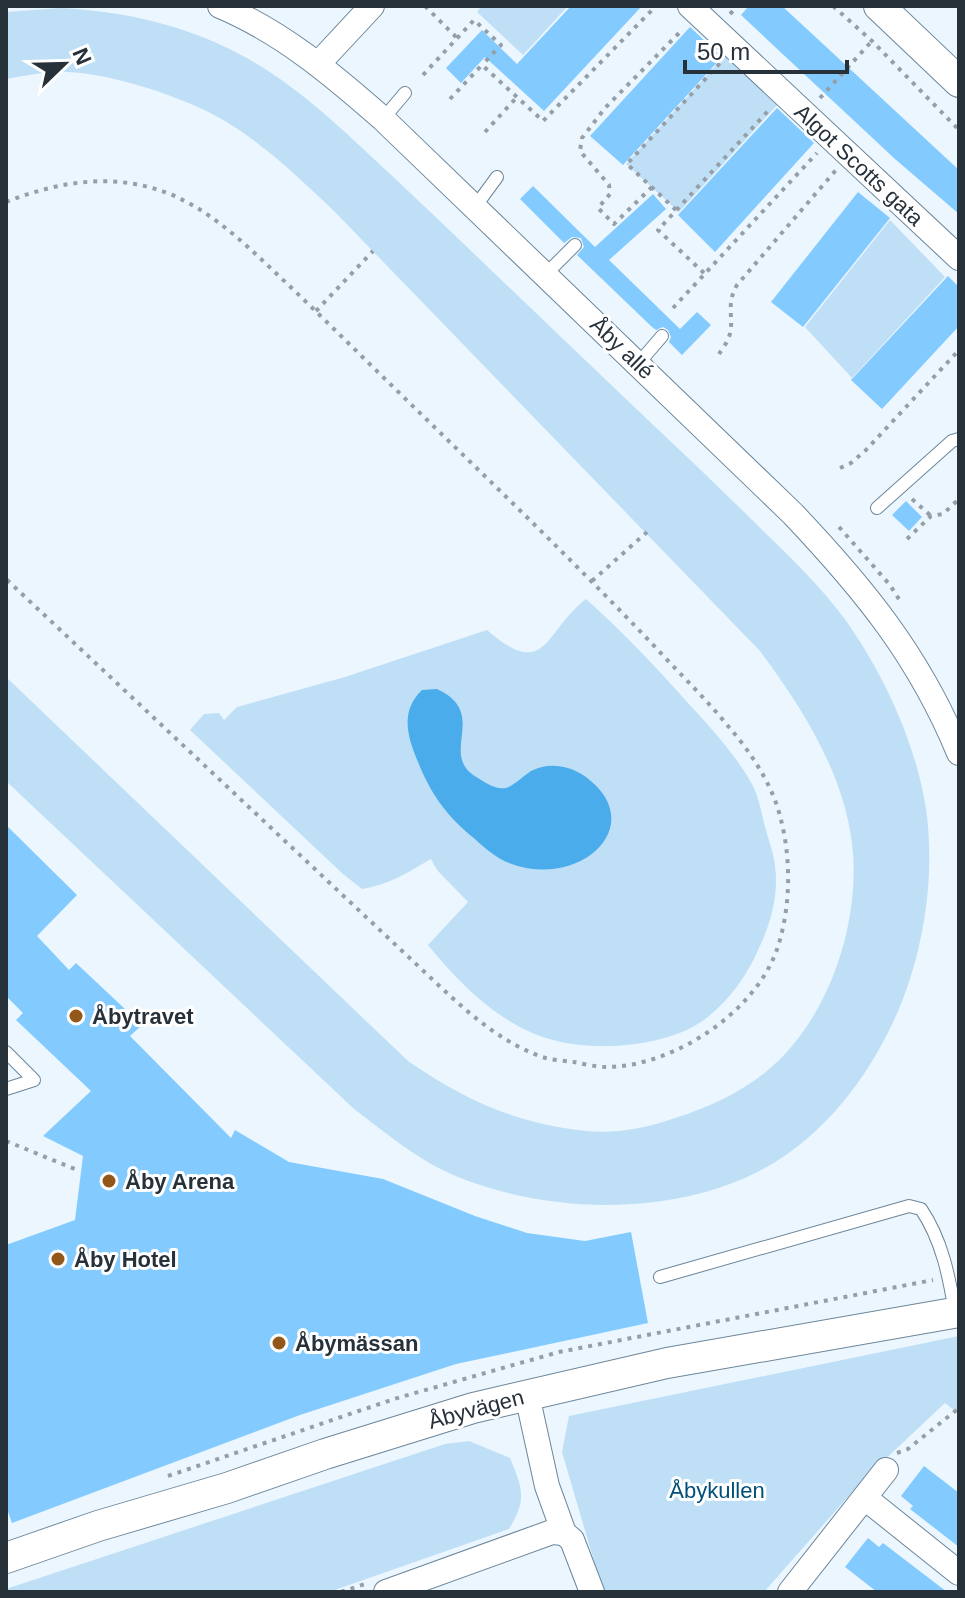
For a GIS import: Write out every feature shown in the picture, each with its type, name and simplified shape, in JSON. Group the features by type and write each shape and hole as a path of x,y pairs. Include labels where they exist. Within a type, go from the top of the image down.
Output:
{"street":[{"name":"Åby allé","path":"223,6 276,34 318,64 383,119 793,514 851,575 919,670 959,753"},
{"path":"318,64 372,6"},
{"path":"879,6 956,96"},
{"name":"Algot Scotts gata","path":"694,10 959,258"},
{"name":"Åbyvägen","path":"6,1558 473,1408 667,1363 957,1312"},
{"path":"527,1395 547,1486 564,1533 572,1540 592,1592"},
{"path":"790,1592 886,1470"},
{"path":"865,1498 959,1573"},
{"path":"386,1589 552,1532 564,1533"}],"lane":[{"path":"383,119 405,93"},
{"path":"475,207 497,177"},
{"path":"546,274 575,245"},
{"path":"638,364 662,336"},
{"path":"877,508 952,441 959,439"},
{"path":"6,1052 34,1080 6,1089"},
{"path":"660,1277 909,1206 921,1209 937,1239 957,1312"}],"path":[{"path":"425,6 457,38"},
{"path":"482,65 543,121 656,6"},
{"path":"833,6 872,41 959,130"},
{"path":"652,187 614,224 598,208 610,194 609,185 580,151 582,138 605,108 694,10"},
{"path":"423,75 474,20 501,45 450,99"},
{"path":"805,114 872,41"},
{"path":"676,210 627,164 734,48"},
{"path":"704,273 658,230 783,94"},
{"path":"946,118 956,96"},
{"path":"485,132 517,97"},
{"path":"673,308 829,139"},
{"path":"719,354 729,339 730,307 737,285 848,156"},
{"path":"6,202 45,187 87,181 128,183 169,194 217,222 316,311 592,581 745,748 760,770 780,812 788,853 787,900 779,945 760,982 728,1020 686,1045 646,1061 606,1067 546,1058 504,1039 465,1009 6,579"},
{"path":"316,311 373,251"},
{"path":"840,468 866,450 959,350"},
{"path":"900,488 931,516"},
{"path":"907,539 931,516 943,514 959,499"},
{"path":"592,581 647,532"},
{"path":"6,1141 80,1171"},
{"path":"601,1343 609,1376"},
{"path":"341,1592 386,1589"}],"green space":[{"path":"482,6 568,6 523,55 477,12"},
{"path":"61,8 131,16 198,35 241,55 300,94 410,193 796,563 844,618 872,661 906,734 926,809 929,858 922,933 901,1004 877,1053 828,1119 786,1155 728,1185 691,1196 612,1205 532,1198 494,1189 444,1171 353,1108 6,781 6,677 408,1061 492,1108 561,1128 609,1132 653,1125 720,1101 761,1076 784,1055 816,1011 839,960 851,906 853,853 849,825 833,772 807,721 760,651 334,211 254,141 209,112 126,82 67,72 6,79 6,12"},
{"path":"726,54 780,102 679,212 626,164"},
{"path":"890,220 945,277 852,378 805,327"},
{"path":"586,599 663,676 738,762 757,795 773,852 776,876 775,897 767,928 750,967 732,993 693,1027 653,1041 630,1045 565,1043 528,1031 496,1012 466,987 428,945 468,902 437,870 431,859 389,881 362,889 190,730 204,714 219,713 224,720 237,707 345,677 487,630 522,652 534,651 552,637"},
{"name":"Åbykullen","path":"959,1336 959,1414 945,1403 861,1482 764,1592 603,1592 562,1452 569,1416"},
{"path":"469,1441 510,1458 518,1478 521,1502 509,1529 329,1592 6,1592 6,1589 445,1444"}],"water":[{"path":"437,689 453,699 460,710 463,722 461,758 466,769 478,778 495,787 506,788 538,768 558,766 583,775 603,794 611,813 609,831 599,848 582,860 560,868 535,869 499,858 461,827 439,802 428,783 409,733 408,715 415,698 422,690"}],"building":[{"path":"571,6 642,6 544,111 485,57 461,83 446,68 482,30 517,64"},
{"path":"749,6 782,6 959,170 959,214 895,159 741,15"},
{"path":"690,27 722,57 623,165 590,136"},
{"path":"777,108 814,143 715,252 678,215"},
{"path":"533,186 595,247 653,194 666,209 609,260 680,329 697,312 711,325 682,355 669,342 671,337 668,330 663,327 656,330 651,326 577,255 584,247 581,238 572,237 564,243 520,199"},
{"path":"858,192 890,218 803,327 771,302"},
{"path":"948,276 959,287 959,326 882,409 851,380"},
{"path":"906,501 922,517 909,531 892,515"},
{"name":"Åbymässan","path":"6,825 77,895 37,936 69,970 76,963 142,1025 130,1036 231,1138 235,1130 289,1162 383,1179 527,1233 585,1241 631,1232 648,1323 456,1364 300,1415 12,1523 6,1506 6,1245 75,1220 83,1156 43,1136 91,1091 16,1020 23,1013 6,996"},
{"path":"924,1466 959,1493 959,1547 910,1509 913,1506 901,1496"},
{"path":"868,1538 879,1547 883,1543 947,1592 877,1592 845,1567"}],"place":[{"name":"Åbytravet","path":"76,1016"},
{"name":"Åby Arena","path":"109,1181"},
{"name":"Åby Hotel","path":"58,1259"},
{"name":"Åbymässan","path":"279,1343"}]}
